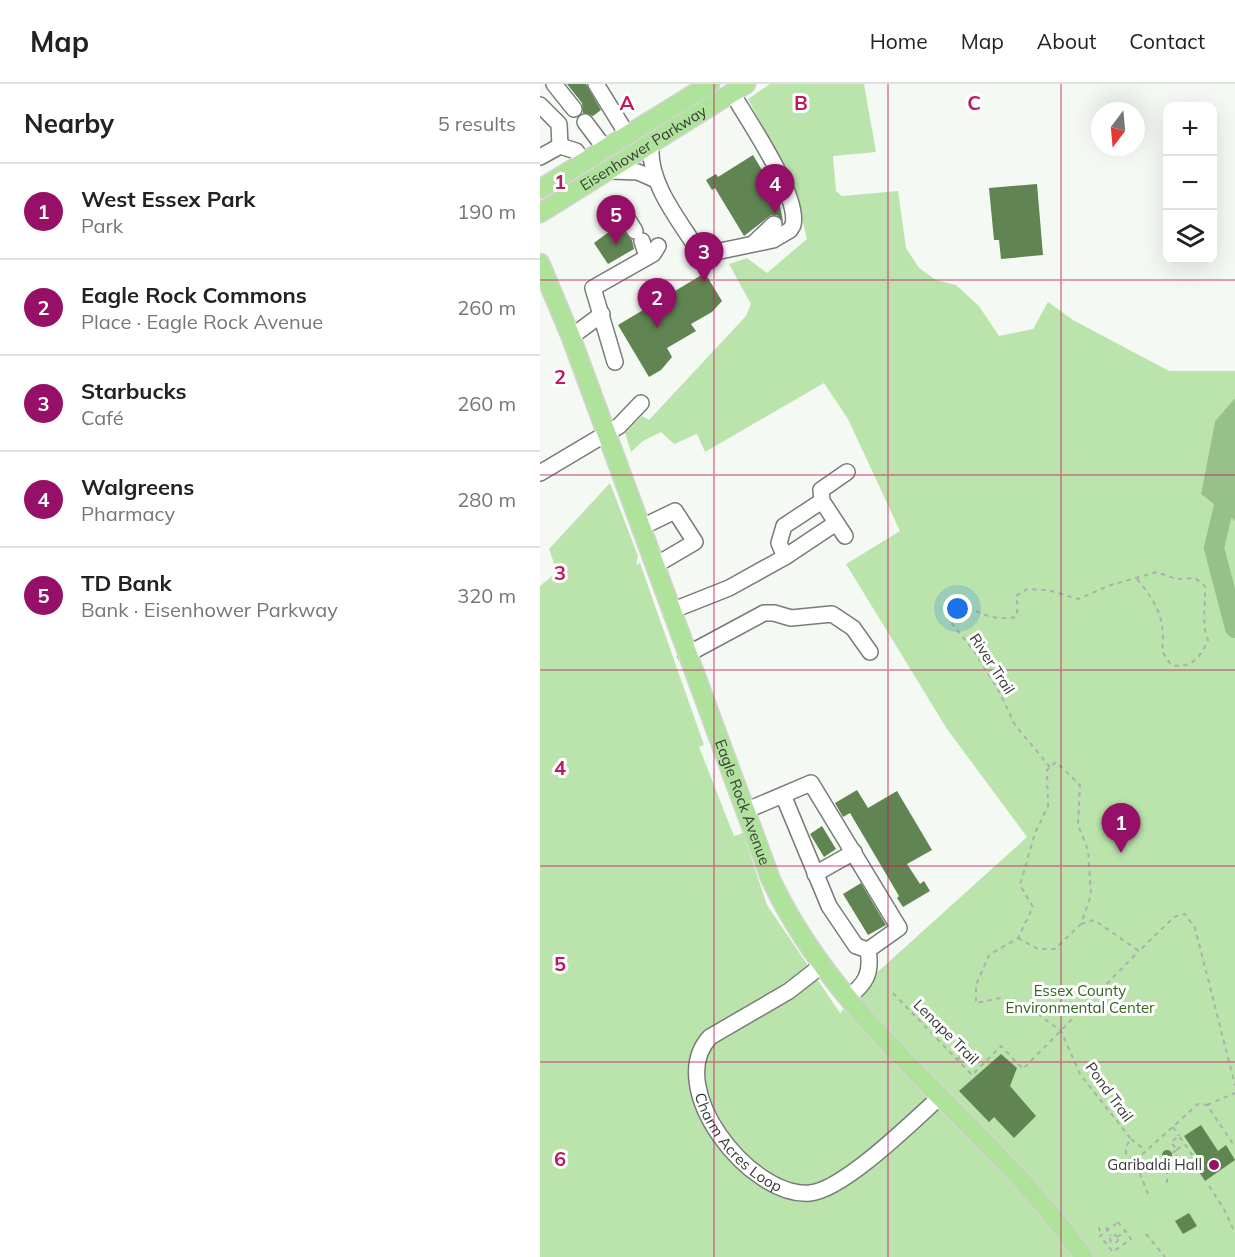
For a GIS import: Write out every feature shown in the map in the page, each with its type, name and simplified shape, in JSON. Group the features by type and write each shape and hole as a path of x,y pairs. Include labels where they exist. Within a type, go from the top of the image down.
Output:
{"main road":[{"name":"Eisenhower Parkway","path":"541,186 606,150 699,87"},
{"name":"Eisenhower Parkway","path":"540,213 611,171 739,89"},
{"name":"Eagle Rock Avenue","path":"540,263 571,337 686,655 781,900 821,966 847,998 1032,1190 1084,1257"}],"street":[{"path":"554,84 574,109"},
{"path":"596,84 628,136"},
{"path":"739,89 773,162 784,217"},
{"path":"540,105 559,124 560,146"},
{"path":"585,122 606,150"},
{"path":"651,145 650,159 656,180 701,255 755,242 774,240 790,230 794,219 784,217"},
{"path":"540,157 560,146 576,151 584,163"},
{"path":"611,171 638,172 656,180"},
{"path":"622,210 639,236 647,257"},
{"path":"755,242 784,217"},
{"path":"615,362 598,316 593,288 647,257 658,246"},
{"path":"562,314 598,316"},
{"path":"571,337 598,316"},
{"path":"540,473 605,435 629,418 641,402"},
{"path":"670,611 729,588 840,530 822,501 820,490 847,472"},
{"path":"785,557 778,538 784,526 822,501"},
{"path":"640,528 675,511 695,542 654,566"},
{"path":"686,655 764,613 774,613 791,618 832,614 853,628 870,652"},
{"path":"745,811 812,783 899,928 868,950"},
{"path":"783,795 829,906 856,946 868,950"},
{"path":"815,874 854,852"},
{"path":"847,998 859,989 870,974 868,950"},
{"name":"Charm Acres Loop","path":"821,966 789,991 710,1037 702,1045 698,1056 698,1074 702,1103 716,1130 732,1153 775,1185 797,1192 823,1190 854,1170 941,1096"}],"path":[{"name":"River Trail","path":"1050,767 1015,725 999,691 974,651 950,621 947,606 960,602 980,614 1001,619 1016,616 1016,596 1027,589 1048,590 1078,599 1111,585 1157,572 1176,579 1195,579 1204,586 1206,604 1202,624 1208,640 1200,657 1183,667 1171,665 1162,651 1165,630 1161,619 1152,597 1137,579"},
{"path":"1081,924 1091,895 1088,850 1078,825 1080,785 1056,762 1047,770 1048,806 1035,833 1020,885 1033,907 1018,938 989,955 975,985 976,1003 1000,998 1031,1009 1061,1031 1174,917 1185,914 1195,928 1235,1085"},
{"path":"1018,938 1038,949 1055,949 1081,924 1094,920 1139,951"},
{"name":"Lenape Trail","path":"893,993 972,1075 1001,1046 1023,1069 1061,1031"},
{"name":"Pond Trail","path":"1061,1031 1080,1074 1131,1139 1126,1146 1126,1153 1135,1161"},
{"path":"957,1060 967,1050"},
{"path":"1148,1194 1135,1161 1198,1104 1207,1105 1235,1093"},
{"path":"1207,1105 1235,1146"},
{"path":"1173,1127 1193,1156"},
{"path":"1178,1148 1171,1142 1179,1136"},
{"path":"1131,1139 1146,1150"},
{"path":"1172,1153 1178,1148"},
{"path":"1167,1183 1167,1168 1176,1161 1178,1148"},
{"path":"1176,1161 1188,1168"},
{"path":"1179,1169 1184,1166"},
{"path":"1209,1186 1235,1233"},
{"path":"1099,1227 1100,1233 1106,1245 1113,1252 1131,1239 1118,1222 1100,1233"},
{"path":"1106,1228 1111,1241"},
{"path":"1111,1236 1117,1237 1126,1231"},
{"path":"1146,1234 1165,1257"},
{"path":"1116,1243 1117,1237"},
{"path":"1106,1245 1111,1241"},
{"path":"1111,1241 1119,1248"}],"green space":[{"path":"770,84 864,84 876,152 833,156 836,191 842,196 898,191 906,248 919,268 936,280 956,285 979,306 999,336 1033,329 1048,302 1073,320 1169,371 1235,371 1235,398 1215,421 1201,494 1235,521 1235,1257 540,1257 540,586 557,572 549,549 610,483 638,556 636,565 640,563 704,745 699,747 734,836 743,833 767,905 840,1013 872,977 1027,837 947,729 846,564 900,531 848,419 824,383 705,452 697,434 674,444 661,432 643,441 631,452 625,433 642,416 649,420 746,316 751,304 729,264 747,258 767,273 807,239 794,185 748,99"}],"shaded area":[{"path":"1235,398 1235,521 1201,494 1215,421"}],"building":[{"path":"567,84 586,84 601,110 593,116 583,113 582,103"},
{"path":"753,155 778,197 783,221 777,215 771,215 744,236 715,188 712,190 706,180 716,174 718,177"},
{"path":"1037,184 1043,255 1001,259 999,240 994,240 989,188"},
{"path":"618,225 632,240 634,249 608,264 594,243"},
{"path":"705,273 722,301 712,312 691,324 696,331 667,348 672,357 661,370 649,377 618,325"},
{"path":"857,790 868,808 897,791 932,850 907,864 920,884 924,881 930,891 903,907 897,898 899,896 850,813 843,817 835,803"},
{"path":"822,826 836,849 824,857 810,834"},
{"path":"861,883 886,925 868,935 843,894"},
{"name":"Essex County Environmental Center","path":"1001,1054 1017,1068 1010,1086 1036,1116 1014,1138 994,1117 989,1122 959,1091"},
{"path":"1201,1125 1218,1151 1226,1145 1235,1160 1205,1181 1196,1167 1202,1163 1184,1136"},
{"path":"1167,1150 1171,1151 1171,1159 1167,1160 1163,1159 1162,1155 1163,1151"},
{"path":"1189,1213 1197,1226 1183,1234 1175,1221"}],"waterway":[{"path":"1235,459 1214,548 1235,628"}],"place":[{"name":"Walgreens","path":"775,214"},
{"name":"TD Bank","path":"616,245"},
{"name":"Starbucks","path":"704,282"},
{"name":"Eagle Rock Commons","path":"657,328"},
{"name":"West Essex Park","path":"1121,853"},
{"name":"Garibaldi Hall","path":"1214,1165"}]}
